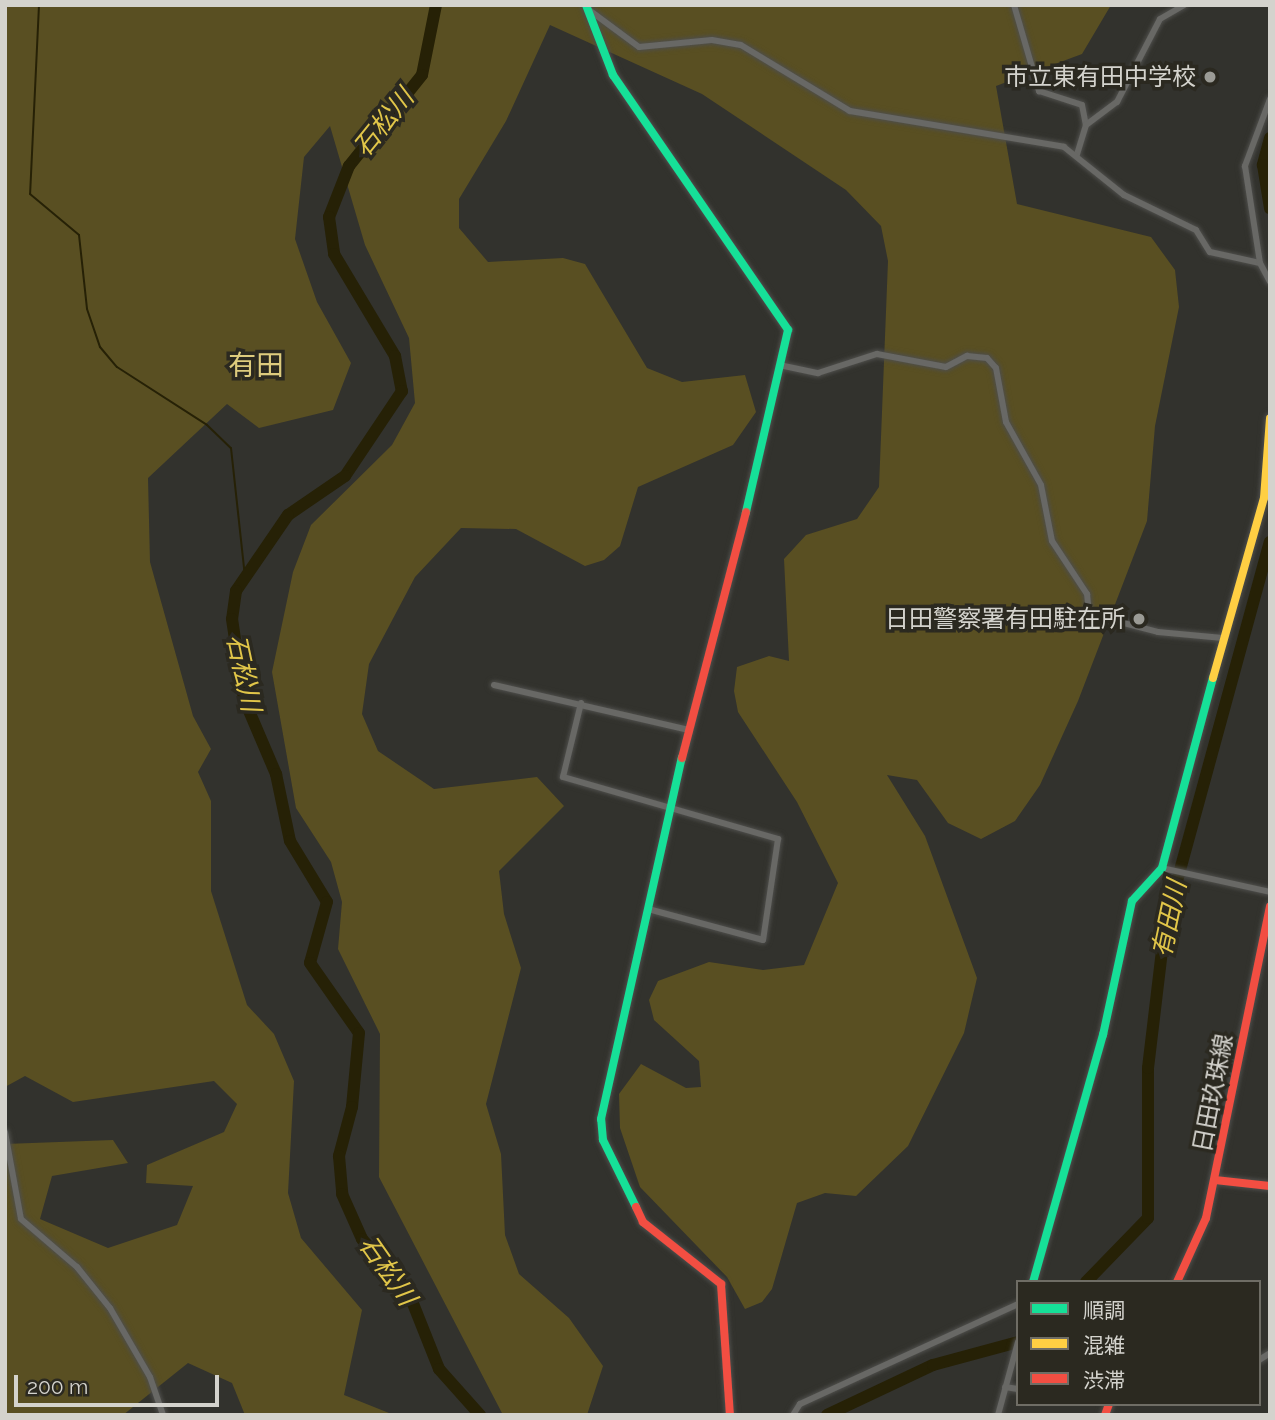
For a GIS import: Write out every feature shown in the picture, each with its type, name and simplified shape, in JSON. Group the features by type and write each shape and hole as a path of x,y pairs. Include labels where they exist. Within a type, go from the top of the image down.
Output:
{"street":[{"path":"1014,5 1039,91 1082,105 1086,125 1077,155"},
{"path":"1086,125 1127,90 1160,19 1184,5"},
{"path":"585,6 639,47 712,40 741,45 850,111 1001,141 1051,143 1077,155 1124,195 1196,230 1210,252 1260,263"},
{"path":"585,6 621,88 782,314 788,330 784,366 669,807 671,825 648,909 601,1131 643,1222 721,1284 730,1415"},
{"path":"1270,99 1245,166 1260,263 1270,282"},
{"path":"784,366 818,373 877,354 946,367 967,356 987,358 996,368 1006,422 1041,485 1052,541 1087,594 1089,614 1158,632 1223,638"},
{"path":"1034,1280 1103,1035 1132,901 1162,868 1268,480 1270,418"},
{"path":"494,685 550,702 581,703 689,730"},
{"path":"581,703 562,777 778,839 763,940 648,909"},
{"path":"1162,868 1270,892"},
{"name":"日田玖珠線","path":"1178,1280 1200,1239 1216,1180 1270,906"},
{"path":"5,1132 21,1219 77,1267 110,1308 150,1377 163,1415"},
{"path":"1216,1180 1270,1186"},
{"path":"793,1415 800,1404 971,1331 1016,1305"},
{"path":"998,1415 1016,1350"},
{"path":"1005,1387 1016,1389"}],"shaded area":[{"path":"5,5 1111,5 1082,54 996,86 1017,204 1151,237 1175,270 1179,307 1155,426 1147,521 1078,701 1040,785 1015,821 981,839 948,823 917,780 887,775 925,836 977,978 964,1033 908,1146 856,1196 825,1193 797,1203 772,1289 762,1302 745,1309 727,1277 640,1187 620,1128 619,1094 641,1064 686,1088 701,1087 699,1061 654,1020 649,1000 658,981 709,962 763,970 804,965 838,883 797,802 738,712 734,691 737,667 769,656 789,661 784,559 806,535 857,519 879,487 888,261 881,226 846,190 702,94 550,25 506,121 459,199 459,228 488,262 563,258 585,264 647,368 682,382 745,375 756,412 733,445 638,487 620,546 604,560 585,566 516,529 461,528 415,577 369,664 362,714 378,751 434,789 537,777 564,806 499,871 504,914 521,968 486,1104 501,1154 505,1235 519,1274 569,1318 603,1366 587,1415 503,1415 379,1177 380,1034 338,949 342,902 331,862 296,808 272,672 293,572 311,525 392,445 415,403 409,338 365,245 330,126 304,157 295,239 317,302 351,363 333,410 259,428 227,404 148,478 150,562 193,716 211,749 198,772 211,801 211,891 247,1005 274,1034 294,1081 288,1193 301,1238 362,1310 344,1395 394,1415 245,1415 232,1383 188,1363 123,1415 5,1415 5,1144 113,1140 128,1163 52,1176 40,1219 108,1248 177,1225 193,1186 146,1183 147,1165 224,1132 237,1104 214,1081 73,1102 25,1076 5,1087"}],"waterway":[{"path":"39,5 30,194 79,235 87,309 100,347 117,367 207,425 231,448 245,576"},
{"name":"石松川","path":"436,5 422,75 349,166 329,217 334,254 395,356 402,391 345,476 288,515 236,591 232,619 244,699 276,774 290,841 327,902 310,963 359,1033 352,1107 339,1156 342,1194 362,1239 408,1291 439,1369 480,1415"},
{"name":"有田川","path":"1270,138 1263,165 1270,208"},
{"name":"有田川","path":"1088,1280 1148,1218 1148,1068 1165,925 1270,542"},
{"name":"有田川","path":"827,1415 933,1365 1016,1343"}],"traffic: fast":[{"path":"586,5 613,75 788,330 746,512"},
{"path":"1034,1280 1103,1035 1132,901 1162,868 1213,678"},
{"path":"636,1207 603,1140 601,1119 682,758"}],"traffic: slow":[{"path":"1213,678 1264,498 1270,418"}],"traffic: jam":[{"path":"682,758 746,512"},
{"path":"1178,1280 1206,1218 1270,906"},
{"path":"1215,1180 1270,1186"},
{"path":"636,1207 643,1222 721,1284 730,1415"},
{"path":"1105,1415 1108,1406"}],"place":[{"name":"市立東有田中学校","path":"1210,77"},
{"name":"日田警察署有田駐在所","path":"1139,619"}],"district":[{"name":"有田","path":"256,366"}]}
